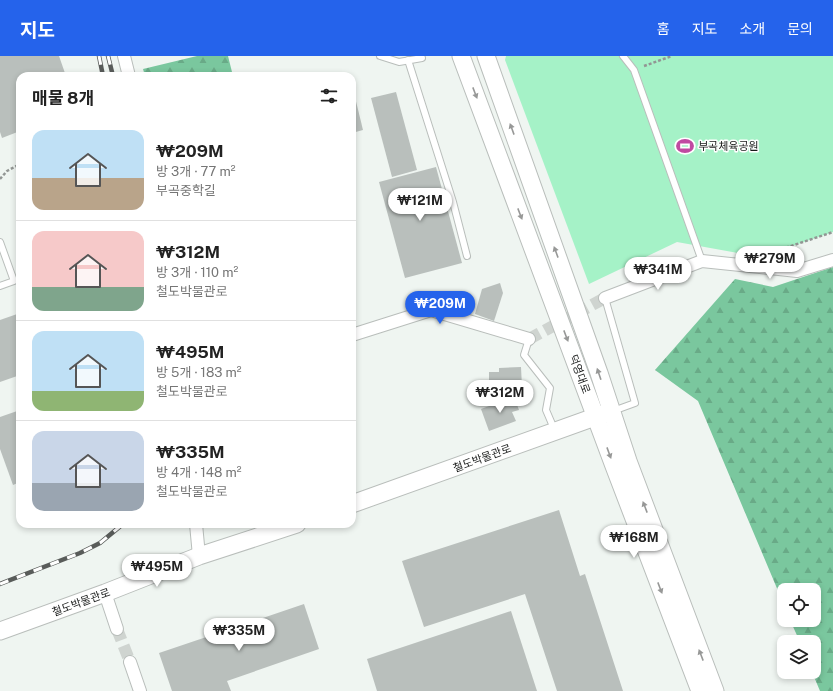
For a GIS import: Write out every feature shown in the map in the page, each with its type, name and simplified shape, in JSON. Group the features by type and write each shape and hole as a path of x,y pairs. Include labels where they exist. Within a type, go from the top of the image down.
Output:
{"street":[{"path":"124,56 128,72"},
{"name":"덕영대로","path":"461,56 700,691"},
{"name":"덕영대로","path":"486,56 612,411 628,461 715,691"},
{"path":"605,298 702,262 797,271 833,260"},
{"path":"356,334 431,310 529,339"},
{"name":"철도박물관로","path":"356,503 612,411"},
{"path":"196,528 199,556"},
{"name":"철도박물관로","path":"0,631 199,556 285,528"},
{"path":"104,593 117,629"},
{"path":"130,662 140,691"}],"lane":[{"path":"380,56 399,62 422,58"},
{"path":"623,56 634,70 702,262"},
{"path":"408,60 453,202 467,256"},
{"path":"0,242 14,281 0,286"},
{"path":"605,298 635,403 612,411"},
{"path":"529,339 524,356 550,388 546,410 555,432"}],"path":[{"path":"634,70 672,56"},
{"path":"0,179 7,171 16,166"},
{"path":"761,256 833,232"}],"green space":[{"path":"197,56 228,56 232,72 144,72 143,69"},
{"name":"부곡체육공원","path":"506,56 833,56 833,232 760,257 677,242 589,284 505,60"},
{"path":"833,267 833,691 820,691 815,679 821,679 821,635 797,635 793,627 821,627 821,583 777,583 777,588 698,401 655,370 735,279 773,287"}],"building":[{"path":"0,56 59,56 65,72 16,72 16,133 2,138 0,132"},
{"path":"396,92 417,170 392,177 371,98"},
{"path":"356,101 363,130 356,132"},
{"path":"436,167 462,263 405,278 379,182"},
{"path":"500,283 503,293 494,321 475,314 482,289"},
{"path":"16,314 16,376 0,382 0,320"},
{"path":"521,367 522,387 497,389 497,384 489,384 489,372 499,372 499,368"},
{"path":"508,399 510,405 516,402 519,410 512,412 516,421 489,431 481,409"},
{"path":"16,411 16,484 13,485 0,449 0,417"},
{"path":"559,510 580,576 585,574 623,691 557,691 525,594 424,627 402,561"},
{"path":"304,604 319,649 227,681 231,691 172,691 159,653"},
{"path":"511,611 537,691 377,691 367,659"}],"tunnel":[{"path":"529,339 605,298"},
{"path":"117,629 130,662"}],"railway":[{"path":"99,56 102,72"},
{"path":"108,56 112,72"},
{"path":"0,584 80,553 100,543 118,528"}],"place":[{"name":"부곡체육공원","path":"685,146"}]}
